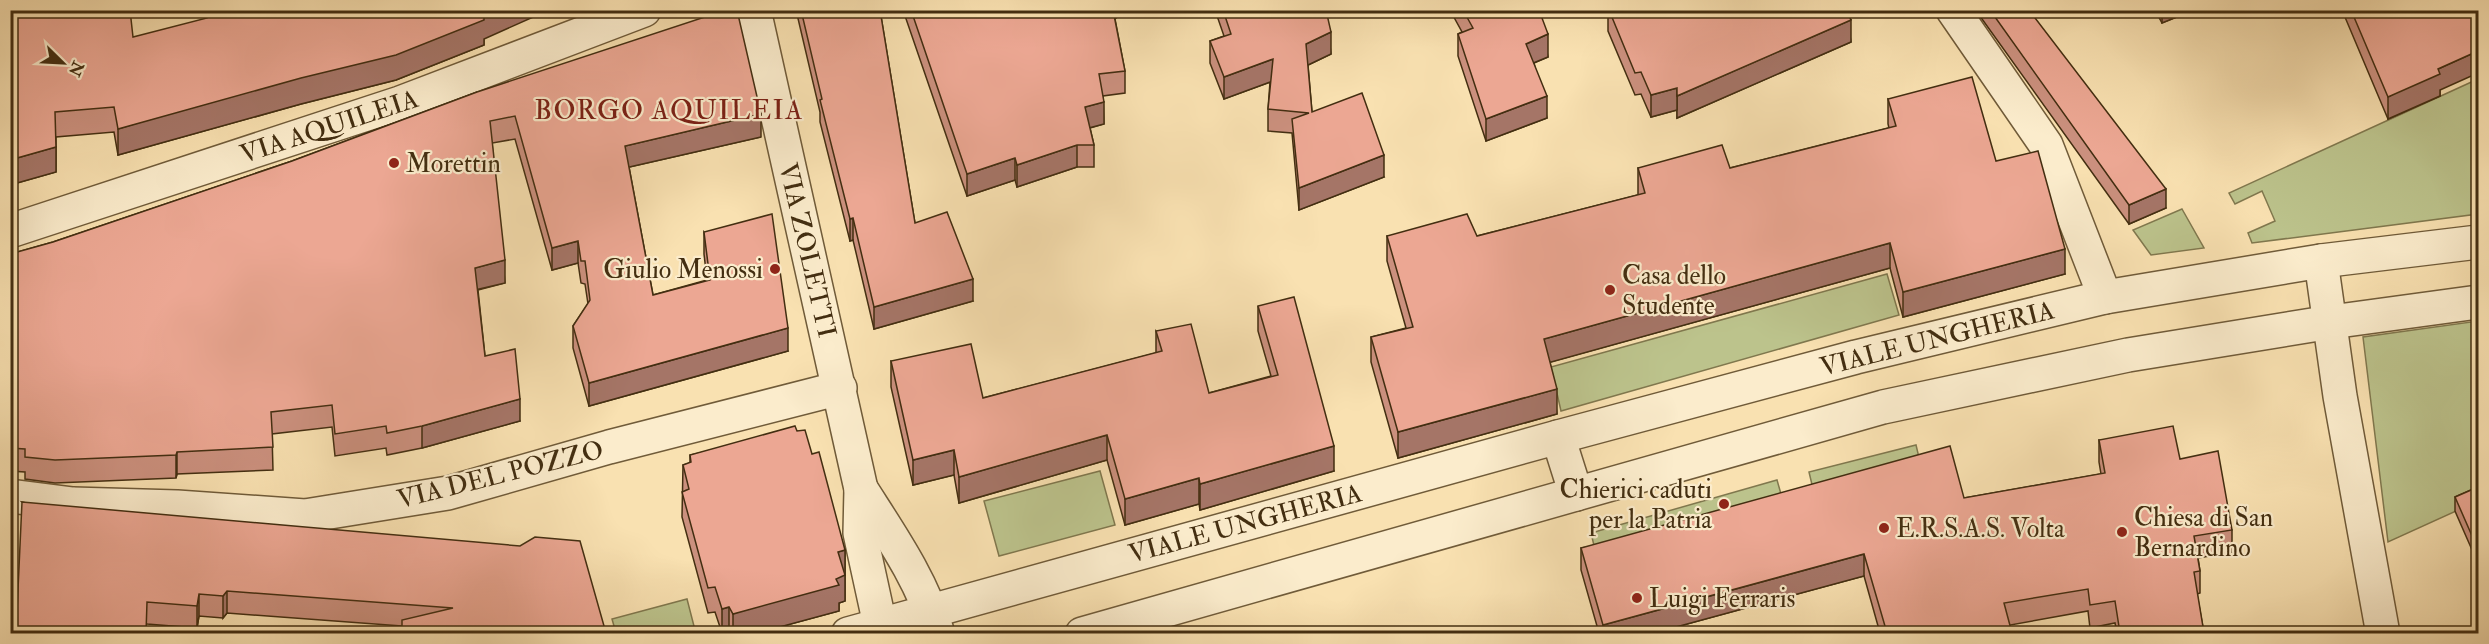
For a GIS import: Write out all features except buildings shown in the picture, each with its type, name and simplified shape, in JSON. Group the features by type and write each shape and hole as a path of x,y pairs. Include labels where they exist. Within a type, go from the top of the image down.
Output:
{"street":[{"name":"VIA AQUILEIA","path":"10,231 400,103 644,10"},
{"name":"VIA ZOLETTI","path":"754,10 861,489 860,533 881,629"},
{"path":"1953,10 2046,145 2105,297"},
{"name":"VIALE UNGHERIA","path":"848,633 934,621 1558,437 1856,357 2105,297 2321,261 2478,242"},
{"path":"2321,261 2340,396 2383,633"},
{"path":"1082,633 1884,407 2128,355 2331,322 2478,302"},
{"name":"VIA DEL POZZO","path":"10,496 73,504 177,507 305,516 448,493 609,447 840,388"},
{"path":"1558,437 1576,494"},
{"name":"VIA ZOLETTI","path":"861,489 912,569 934,621"}],"green space":[{"path":"2478,79 2478,214 2252,243 2248,233 2275,221 2262,191 2235,204 2229,193"},
{"path":"2182,209 2204,248 2151,255 2133,230"},
{"path":"1887,274 1899,315 1561,411 1551,367"},
{"path":"2478,321 2478,501 2388,542 2363,337"},
{"path":"1916,445 1921,466 1814,493 1809,472"},
{"path":"1100,471 1115,525 999,556 984,501"},
{"path":"1777,480 1783,501 1596,554 1591,533"},
{"path":"687,599 695,630 683,634 616,633 612,619"}],"place":[{"name":"Morettin","path":"394,163"},
{"name":"Giulio Menossi","path":"775,269"},
{"name":"Casa dello Studente","path":"1610,290"},
{"name":"Chierici caduti per la Patria","path":"1724,504"},
{"name":"E.R.S.A.S. Volta","path":"1884,528"},
{"name":"Chiesa di San Bernardino","path":"2122,532"},
{"name":"Luigi Ferraris","path":"1637,598"}],"district":[{"name":"BORGO AQUILEIA","path":"669,110"}]}
